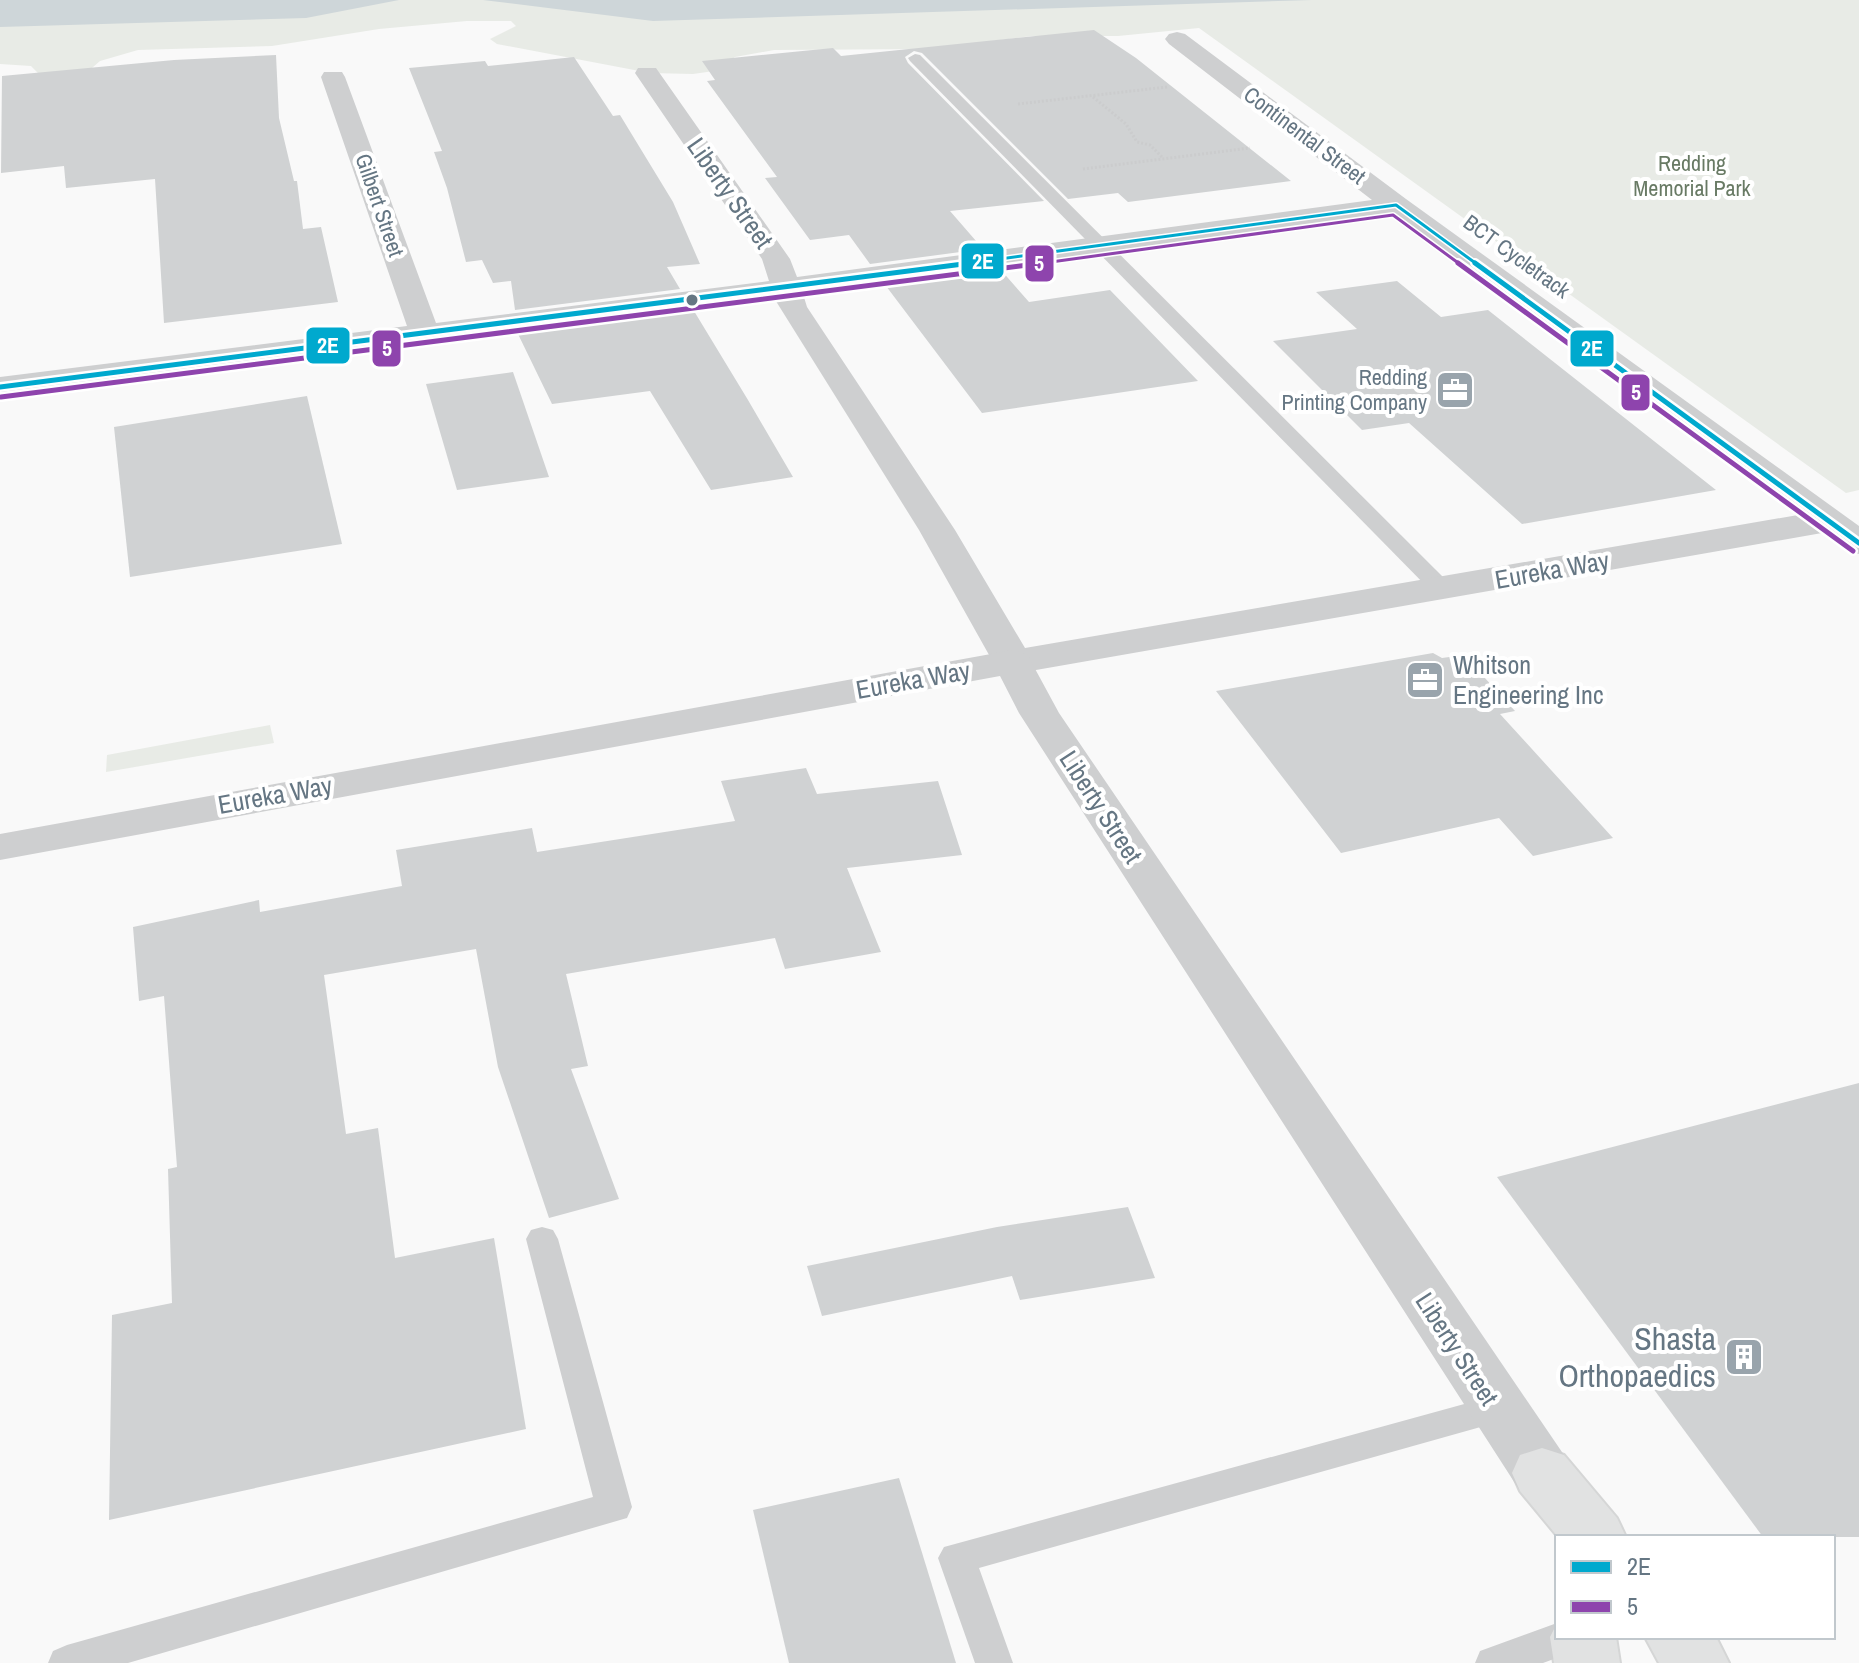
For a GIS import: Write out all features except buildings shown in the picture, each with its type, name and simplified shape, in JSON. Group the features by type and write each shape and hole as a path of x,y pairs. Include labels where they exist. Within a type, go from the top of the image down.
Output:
{"highway":[{"path":"1542,1473 1593,1535"},
{"path":"1583,1639 1587,1663"},
{"path":"1679,1639 1696,1663"}],"street":[{"name":"Continental Street","path":"1177,39 1396,205 1859,543"},
{"name":"Liberty Street","path":"647,73 776,259 792,307 937,530 990,618 1039,713 1542,1473 1562,1535"},
{"name":"Gilbert Street","path":"333,77 425,334"},
{"path":"0,387 785,288 1396,205"},
{"name":"Eureka Way","path":"0,847 1013,662 1828,521"}],"lane":[{"path":"915,58 1442,589"},
{"path":"67,1663 614,1507 542,1239"},
{"path":"994,1663 957,1558 1497,1409"},
{"path":"1494,1663 1561,1639"}],"path":[{"path":"1016,104 1176,86"},
{"path":"1092,95 1130,128 1137,136 1137,142 1150,145 1164,159"},
{"path":"1083,169 1253,148"}],"green space":[{"name":"Redding Memorial Park","path":"356,0 1859,0 1859,490 1846,493 1199,28 1118,36 1032,36 930,49 774,50 735,57 714,71 693,74 650,73 497,44 490,39 516,26 511,21 467,21 379,29 272,46 138,50 100,61 85,74 44,79 31,66 0,64 0,19"},
{"path":"270,725 274,743 106,772 107,755"}],"shaded area":[{"path":"0,0 399,0 306,18 0,27"},
{"path":"483,0 1312,0 653,21"}],"transit line":[{"name":"2E","path":"0,387 785,288 1396,205 1859,543"},
{"name":"5","path":"1,397 786,298 1393,215 1853,551"}],"place":[{"name":"Redding Printing Company","path":"1455,390"},
{"name":"Whitson Engineering Inc","path":"1425,680"},
{"name":"Shasta Orthopaedics","path":"1744,1357"}]}
